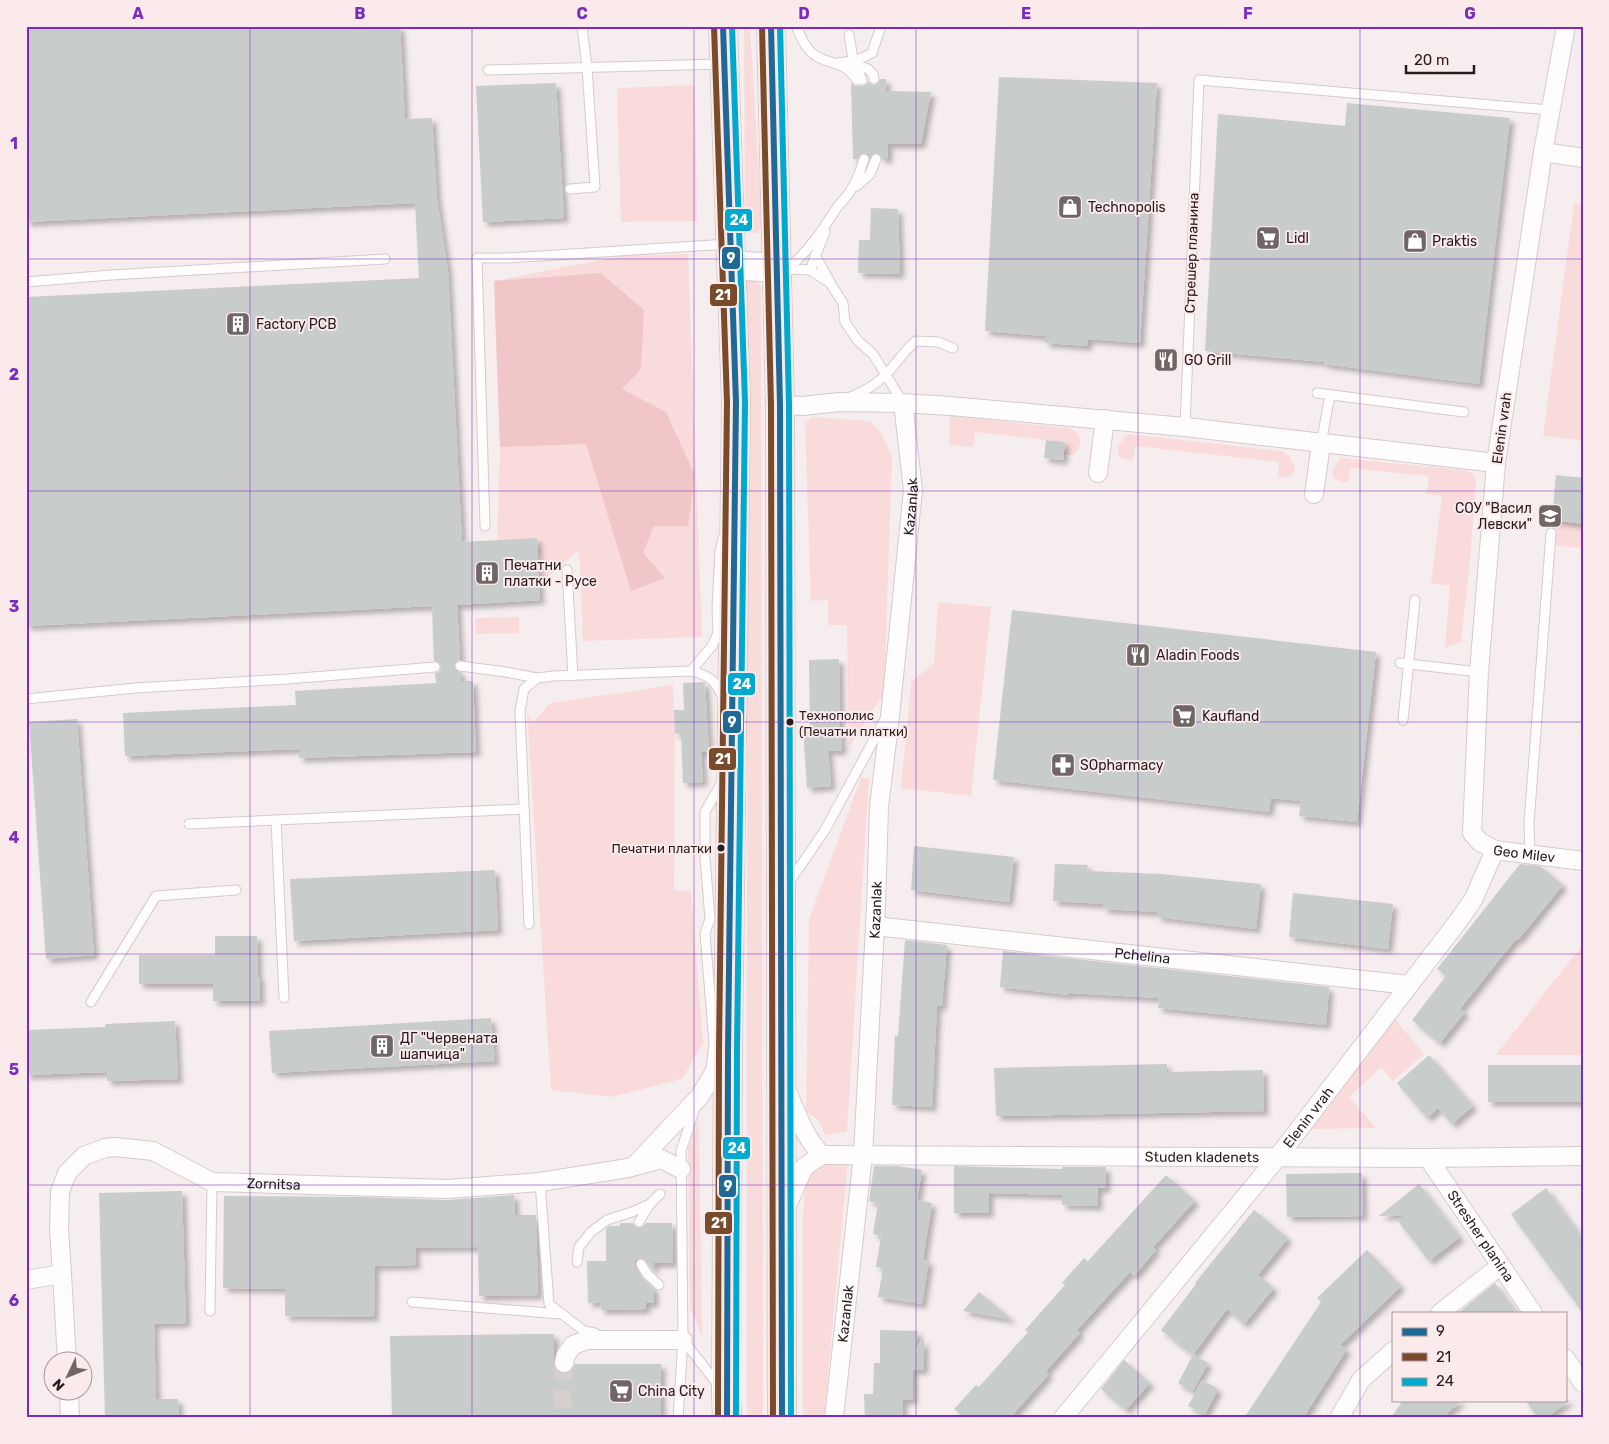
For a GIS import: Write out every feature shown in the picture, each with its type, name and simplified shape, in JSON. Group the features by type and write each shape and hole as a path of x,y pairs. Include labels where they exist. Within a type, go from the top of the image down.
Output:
{"highway":[{"path":"723,26 736,402 728,1050 726,1406"},
{"path":"772,26 782,268 780,405 782,1418"},
{"path":"731,255 782,268"}],"street":[{"name":"Elenin vrah","path":"1472,833 1479,672 1496,463 1543,152 1566,26"},
{"path":"1543,152 1583,158"},
{"path":"780,405 803,406 839,402 903,403 1105,419 1496,463"},
{"name":"Kazanlak","path":"834,1418 863,1155 879,807 913,490 903,403"},
{"path":"1098,473 1105,419"},
{"path":"1314,494 1321,444"},
{"name":"Geo Milev","path":"1472,833 1480,842 1495,850 1514,854 1530,854 1583,861"},
{"name":"Elenin vrah","path":"1063,1418 1277,1158 1409,985 1473,900 1495,850"},
{"name":"Pchelina","path":"875,926 1409,985"},
{"path":"634,1166 700,1096 728,1050"},
{"path":"780,1076 807,1136 812,1145 822,1155 804,1168 781,1220"},
{"name":"Zornitsa","path":"66,1352 59,1229 60,1192 67,1173 84,1156 105,1148 115,1147 153,1151 212,1182 448,1189 540,1182 634,1166 661,1159 681,1169"},
{"name":"Studen kladenets","path":"822,1155 1277,1158 1583,1156"},
{"name":"Stresher planina","path":"1428,1158 1532,1312"},
{"path":"1441,1312 1500,1266"},
{"path":"26,1280 62,1274"},
{"path":"564,1363 566,1355 573,1345 587,1340 683,1340"},
{"path":"1339,1418 1361,1380 1392,1352"},
{"path":"1566,1359 1583,1383"},
{"path":"69,1402 70,1418"}],"lane":[{"path":"570,189 595,186 587,67 582,26"},
{"path":"796,26 806,47 816,56 837,63 859,80 852,62 849,34"},
{"path":"837,63 852,62 872,53 881,26"},
{"path":"852,62 868,69 873,74 874,79"},
{"path":"488,70 724,64"},
{"name":"Стрешер планина","path":"1185,427 1199,80 1550,110"},
{"path":"846,197 860,176 864,159"},
{"path":"810,270 837,207 870,174 876,159"},
{"path":"782,268 806,251 830,220"},
{"path":"485,526 477,258 731,255"},
{"path":"816,255 830,283 843,302 845,322 858,341 873,354 903,403"},
{"path":"26,282 111,275 385,260"},
{"path":"782,268 810,270 830,283"},
{"path":"839,402 868,390 886,374 916,341 938,342 953,348"},
{"path":"1317,393 1464,412"},
{"path":"1321,444 1330,395"},
{"path":"691,671 712,646 718,634 717,608 720,552 724,531 734,516"},
{"path":"1530,854 1529,823 1551,532"},
{"path":"568,570 573,676"},
{"path":"1403,720 1405,664 1415,600"},
{"path":"1405,664 1479,672"},
{"path":"460,666 537,678 691,671 706,675 714,681 732,717"},
{"path":"26,699 135,688 288,679 435,667"},
{"path":"529,924 520,711 524,689 537,678"},
{"path":"781,894 825,830 891,709"},
{"path":"678,1418 683,1340 682,1151 712,1065 714,1044 705,933 710,919 705,858 705,812 732,762"},
{"path":"189,824 524,809"},
{"path":"276,820 284,998"},
{"path":"91,1002 156,896 236,890"},
{"path":"210,1311 212,1182"},
{"path":"540,1182 549,1304 584,1331 625,1339"},
{"path":"632,1212 639,1222 650,1204 660,1194"},
{"path":"577,1262 579,1247 591,1232 607,1220 650,1204"},
{"path":"641,1264 647,1274 659,1285"},
{"path":"412,1302 561,1314"},
{"path":"683,1340 726,1406"}],"shaded area":[{"path":"744,26 750,26 762,224 758,233 751,233 745,222"},
{"path":"695,85 697,221 621,222 617,88"},
{"path":"1574,203 1583,204 1583,440 1543,436"},
{"path":"688,254 702,637 583,641 579,550 543,581 542,555 497,557 500,447 494,281 622,256"},
{"path":"601,273 644,310 641,369 622,389 666,412 695,476 688,526 654,526 643,553 665,578 631,591 586,444 500,447 494,281"},
{"path":"758,277 761,289 763,1418 747,1418 747,673 744,287 745,278"},
{"path":"950,416 1069,428 1078,433 1080,445 1073,455 1064,455 1065,442 975,432 973,447 949,445"},
{"path":"812,417 870,421 882,434 892,458 884,693 849,747 847,625 828,625 828,600 811,601 805,424"},
{"path":"1129,434 1280,451 1290,458 1295,471 1290,476 1278,478 1279,462 1135,446 1133,461 1121,458 1118,453 1118,445"},
{"path":"1340,458 1464,470 1472,473 1476,479 1470,561 1461,642 1445,648 1450,585 1431,584 1442,496 1426,494 1429,476 1350,468 1348,482 1340,481 1333,478 1332,471"},
{"path":"1552,520 1583,524 1583,549 1549,544"},
{"path":"938,602 991,607 971,796 901,788 911,682 934,663"},
{"path":"519,617 519,633 476,634 475,618"},
{"path":"673,685 675,734 674,890 691,891 703,1043 682,1079 611,1097 551,1090 527,713 533,723 550,703"},
{"path":"861,778 869,778 847,1132 825,1135 819,1121 806,1111 809,919"},
{"path":"1583,944 1583,1055 1496,1055"},
{"path":"1395,1019 1424,1054 1393,1081 1381,1067 1349,1097 1376,1128 1312,1129 1314,1114"},
{"path":"699,1119 702,1336 690,1308 688,1148"},
{"path":"821,1160 848,1160 824,1418 803,1418 803,1219 805,1183 806,1177"}],"building":[{"name":"Factory PCB","path":"26,26 400,26 405,119 432,118 437,198 448,272 462,542 537,538 540,600 457,605 460,660 455,662 454,666 456,671 461,672 461,681 473,681 476,752 299,758 299,749 125,756 123,713 296,705 295,691 436,683 435,673 439,672 441,667 440,663 434,661 432,606 26,626 26,297 419,278 415,203 26,222"},
{"name":"Technopolis","path":"999,77 1157,83 1140,343 1088,339 1088,346 1045,343 1045,336 985,331"},
{"path":"880,79 886,79 886,91 931,92 921,144 888,144 888,159 882,159 878,153 870,157 868,154 863,153 857,159 853,159 851,83 855,86 862,86 867,84 868,81 875,85"},
{"path":"556,83 564,218 483,222 476,86"},
{"path":"1347,103 1510,118 1479,384 1324,364 1324,362 1205,351 1218,114 1345,126"},
{"path":"871,208 898,209 900,274 858,273 859,240 870,240"},
{"path":"1046,440 1065,442 1063,460 1044,458"},
{"path":"1556,475 1583,478 1583,524 1552,520"},
{"name":"Kaufland","path":"1012,610 1376,652 1357,822 1299,816 1301,801 1271,798 1269,812 993,780"},
{"path":"839,659 842,751 828,750 831,786 807,788 804,731 810,731 809,660"},
{"path":"683,683 705,683 709,752 701,752 703,782 683,783 681,733 675,734 674,710 684,710"},
{"path":"77,719 94,955 46,959 29,722"},
{"path":"914,846 1014,857 1009,902 911,890"},
{"path":"1055,864 1088,865 1087,871 1161,874 1261,884 1256,929 1157,917 1158,912 1103,909 1104,904 1053,901"},
{"path":"1520,864 1540,866 1563,885 1518,940 1516,939 1460,1009 1465,1012 1440,1043 1412,1020 1446,976 1437,969"},
{"path":"495,870 498,930 294,941 290,879"},
{"path":"1293,893 1393,904 1388,949 1289,937"},
{"path":"215,936 257,936 260,1001 213,1001 213,984 139,984 139,955 215,955"},
{"path":"905,940 947,945 942,1006 937,1006 932,1107 892,1105 895,1035 898,1036"},
{"path":"1003,951 1329,987 1326,1025 1158,1008 1159,998 1069,993 1069,995 1000,987"},
{"name":"ДГ \"Червената шапчица\"","path":"491,1018 495,1061 272,1073 269,1031"},
{"path":"175,1021 178,1079 107,1081 107,1072 26,1075 26,1030 106,1027 105,1024"},
{"path":"1429,1055 1473,1106 1452,1124 1438,1108 1427,1118 1397,1083"},
{"path":"1167,1064 1167,1072 1263,1070 1264,1111 996,1116 994,1068"},
{"path":"1488,1065 1583,1065 1583,1102 1488,1102"},
{"path":"874,1166 898,1166 922,1170 917,1200 932,1203 923,1260 929,1261 922,1304 878,1297 883,1268 876,1267 881,1236 873,1234 878,1203 869,1201"},
{"path":"954,1166 1062,1169 1062,1167 1106,1167 1106,1188 1098,1188 1098,1206 1062,1205 1062,1195 989,1193 989,1213 954,1213"},
{"path":"1362,1173 1363,1216 1287,1217 1286,1174"},
{"path":"1166,1175 1195,1201 1153,1247 1156,1250 1134,1276 1130,1272 1077,1330 1080,1333 1046,1371 1049,1374 1010,1418 965,1418 954,1409 976,1385 979,1387 1028,1332 1025,1330 1065,1285 1062,1283 1084,1258 1088,1261"},
{"path":"1419,1184 1460,1237 1429,1261 1398,1221 1404,1215 1379,1216"},
{"path":"1546,1188 1583,1239 1583,1313 1511,1214"},
{"path":"182,1191 186,1323 154,1324 156,1399 178,1399 179,1418 105,1418 99,1193"},
{"path":"514,1195 515,1215 536,1215 538,1295 479,1296 478,1247 415,1248 416,1265 375,1266 374,1317 285,1316 285,1289 223,1288 224,1196 448,1200"},
{"path":"1254,1210 1288,1238 1258,1275 1274,1288 1244,1324 1227,1309 1193,1355 1161,1330 1195,1283"},
{"path":"620,1223 633,1223 635,1227 639,1228 646,1223 672,1223 673,1263 654,1263 654,1272 644,1259 640,1258 635,1261 635,1267 654,1289 654,1303 646,1303 646,1309 601,1310 600,1302 588,1303 587,1261 606,1261 606,1229 609,1226 620,1226"},
{"path":"1367,1250 1401,1286 1340,1345 1347,1349 1303,1418 1244,1418 1321,1302 1317,1298"},
{"path":"1495,1283 1515,1312 1459,1312"},
{"path":"979,1292 1013,1320 963,1311"},
{"path":"880,1330 918,1331 915,1349 924,1338 924,1370 913,1370 913,1400 903,1400 903,1418 865,1418 864,1394 873,1394 874,1363 880,1363"},
{"path":"554,1334 554,1365 556,1370 562,1373 571,1371 575,1364 661,1364 661,1418 392,1418 390,1336"},
{"path":"1193,1355 1208,1363 1193,1391 1178,1383"},
{"path":"1124,1360 1150,1383 1126,1410 1101,1389"},
{"path":"1202,1380 1218,1389 1205,1414 1188,1406"},
{"path":"1566,1400 1570,1400 1546,1418 1538,1418 1526,1402 1566,1402"},
{"path":"1402,1402 1460,1402 1442,1418 1391,1418"}],"tunnel":[{"path":"564,1363 562,1393 564,1418"}],"transit line":[{"name":"21","path":"714,26 727,402 719,1050 718,1418"},
{"name":"9","path":"723,26 736,402 728,1050 727,1418"},
{"name":"24","path":"732,26 745,402 737,1050 736,1418"},
{"name":"21","path":"762,26 771,405 773,1418"},
{"name":"9","path":"771,26 780,405 782,1418"},
{"name":"24","path":"780,26 789,405 791,1418"}],"place":[{"name":"Technopolis","path":"1070,207"},
{"name":"Lidl","path":"1268,238"},
{"name":"Praktis","path":"1415,241"},
{"name":"Factory PCB","path":"238,324"},
{"name":"GO Grill","path":"1166,360"},
{"name":"СОУ \"Васил Левски\"","path":"1550,516"},
{"name":"Печатни платки - Русе","path":"487,573"},
{"name":"Aladin Foods","path":"1138,655"},
{"name":"Kaufland","path":"1184,716"},
{"name":"Технополис (Печатни платки)","path":"790,722"},
{"name":"SOpharmacy","path":"1063,765"},
{"name":"Печатни платки","path":"721,848"},
{"name":"ДГ \"Червената шапчица\"","path":"382,1046"},
{"name":"China City","path":"621,1391"}]}
